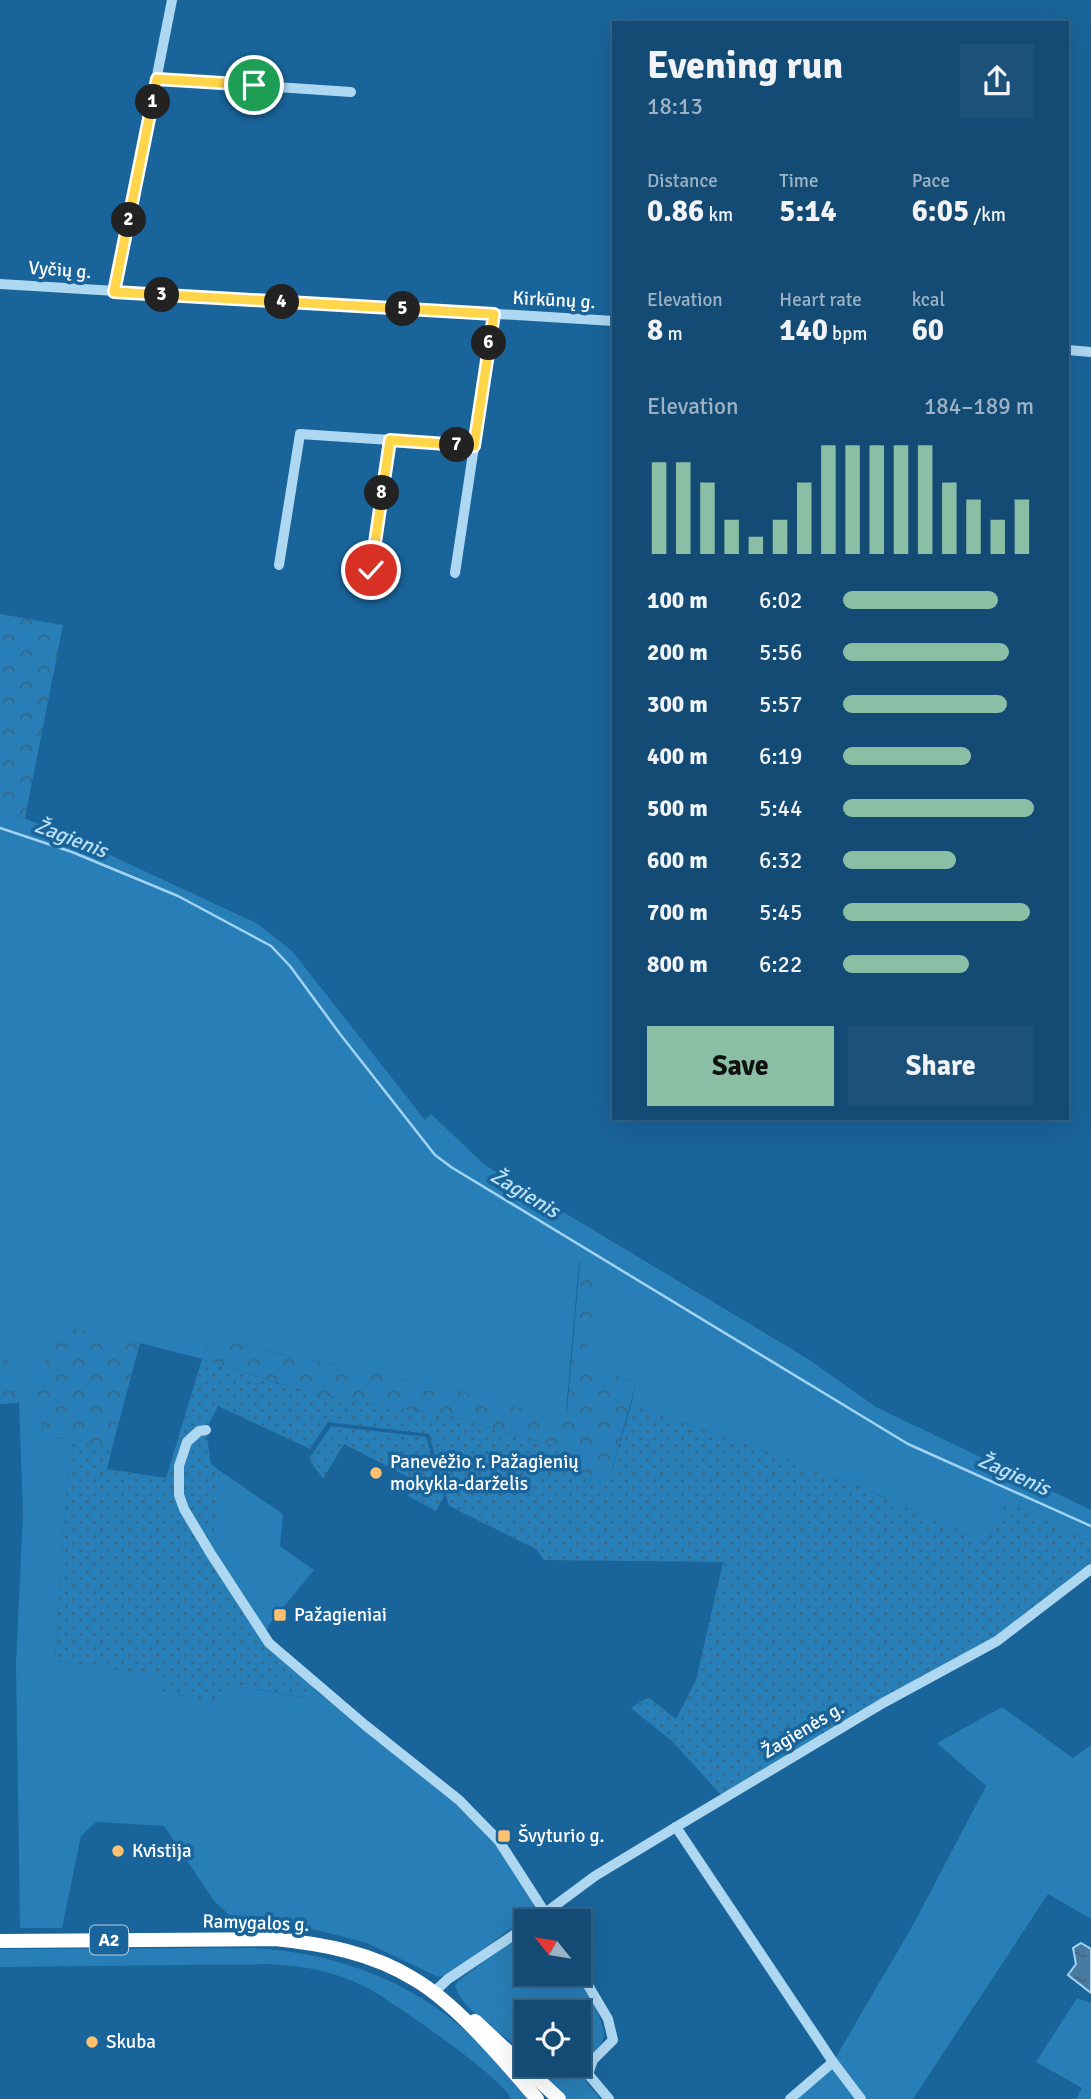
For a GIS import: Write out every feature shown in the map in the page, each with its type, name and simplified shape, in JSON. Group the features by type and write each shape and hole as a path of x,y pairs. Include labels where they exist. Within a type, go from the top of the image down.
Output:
{"highway":[{"name":"Ramygalos g.","path":"0,1941 299,1941 370,1957 437,1994 537,2099"},
{"name":"A2","path":"437,1994 484,2028 559,2099"}],"street":[{"name":"Vyčių g.","path":"0,284 114,292 172,0"},
{"path":"157,79 351,92"},
{"name":"Kirkūnų g.","path":"114,292 612,321"},
{"path":"456,573 494,314"},
{"path":"1069,351 1091,352"},
{"path":"279,565 300,434 474,446"},
{"path":"371,570 390,440"},
{"path":"206,1430 187,1442 179,1465 179,1495 184,1509 211,1554 269,1643 459,1800 499,1841 544,1909"},
{"name":"Žagienės g.","path":"558,1909 595,1876 883,1703 997,1642 1091,1569"},
{"path":"676,1827 860,2099"},
{"path":"437,1994 448,1979 514,1935"},
{"path":"588,1986 608,2020 613,2040 593,2060 588,2074 609,2099"},
{"path":"790,2099 833,2062"}],"green space":[{"path":"0,614 63,625 25,818 0,808"},
{"path":"0,808 82,842 258,924 292,951 425,1120 431,1114 485,1165 808,1359 876,1407 1091,1510 1091,1542 1007,1502 986,1543 865,1489 631,1405 636,1383 582,1365 600,1274 579,1262 566,1413 556,1420 459,1391 210,1339 202,1359 140,1343 114,1333 35,1387 44,1437 70,1439 55,1661 155,1675 173,1692 206,1702 231,1688 245,1687 305,1698 314,1689 450,1799 487,1833 505,1854 534,1902 534,1908 514,1909 514,1926 448,1975 438,1977 367,1943 317,1930 241,1926 214,1901 164,1826 96,1822 81,1836 62,1928 20,1928 16,1663 23,1513 19,1403 7,1361 0,1352"},
{"path":"580,1261 600,1274 583,1365 636,1383 610,1476 604,1481 585,1479 552,1445 450,1416 310,1393 202,1359 210,1339 459,1391 556,1419 559,1414 567,1412"},
{"path":"56,1327 114,1333 140,1343 112,1448 70,1439 44,1437 35,1387"},
{"path":"0,1352 7,1361 19,1403 0,1404"},
{"path":"202,1359 310,1393 450,1416 552,1445 585,1479 594,1482 604,1481 610,1476 631,1405 865,1489 986,1543 1007,1502 1091,1542 1091,1568 987,1645 723,1797 673,1742 631,1708 648,1697 676,1719 696,1680 723,1562 544,1560 536,1549 449,1506 429,1434 328,1422 310,1449 218,1406 206,1430 211,1464 220,1471 211,1554 269,1643 324,1690 314,1689 306,1698 245,1687 231,1688 206,1703 174,1692 165,1697 155,1675 55,1661 70,1439 112,1448 107,1469 166,1478"},
{"path":"331,1426 426,1437 444,1496 436,1511 408,1496 416,1481 344,1444 323,1479 309,1459"},
{"path":"220,1471 283,1514 280,1546 314,1570 268,1626 265,1637 211,1554"},
{"path":"1002,1707 1073,1758 1091,1745 1091,1919 1048,1894 913,2099 790,2099 833,2062 913,1925 986,1786 937,1743"},
{"path":"514,1939 514,1986 583,1986 591,2000 514,2000 514,2044 467,2006 455,1986"},
{"path":"251,1948 321,1957 386,1979 416,1995 472,2036 528,2099 511,2099 504,2089 471,2060 403,2011 366,1987 326,1972 270,1964 0,1967 0,1949"},
{"path":"1077,1998 1091,2003 1091,2099 1076,2099 1082,2088 1036,2062"},
{"path":"591,2001 604,2033 591,2056"},
{"path":"545,2077 584,2077 601,2099 565,2099"}],"water":[{"path":"1081,1943 1091,1949 1091,1993 1068,1975 1076,1964 1073,1948"}],"waterway":[{"name":"Žagienis","path":"0,828 72,852 178,896 271,946 290,966 435,1155 451,1167 908,1444 1091,1526"}],"place":[{"name":"Panevėžio r. Pažagienių mokykla-darželis","path":"376,1473"},
{"name":"Pažagieniai","path":"280,1615"},
{"name":"Švyturio g.","path":"504,1836"},
{"name":"Kvistija","path":"118,1851"},
{"name":"Skuba","path":"92,2042"}],"route":[{"path":"254,85 157,79 114,292 494,314 474,446 390,440 371,570"}]}
